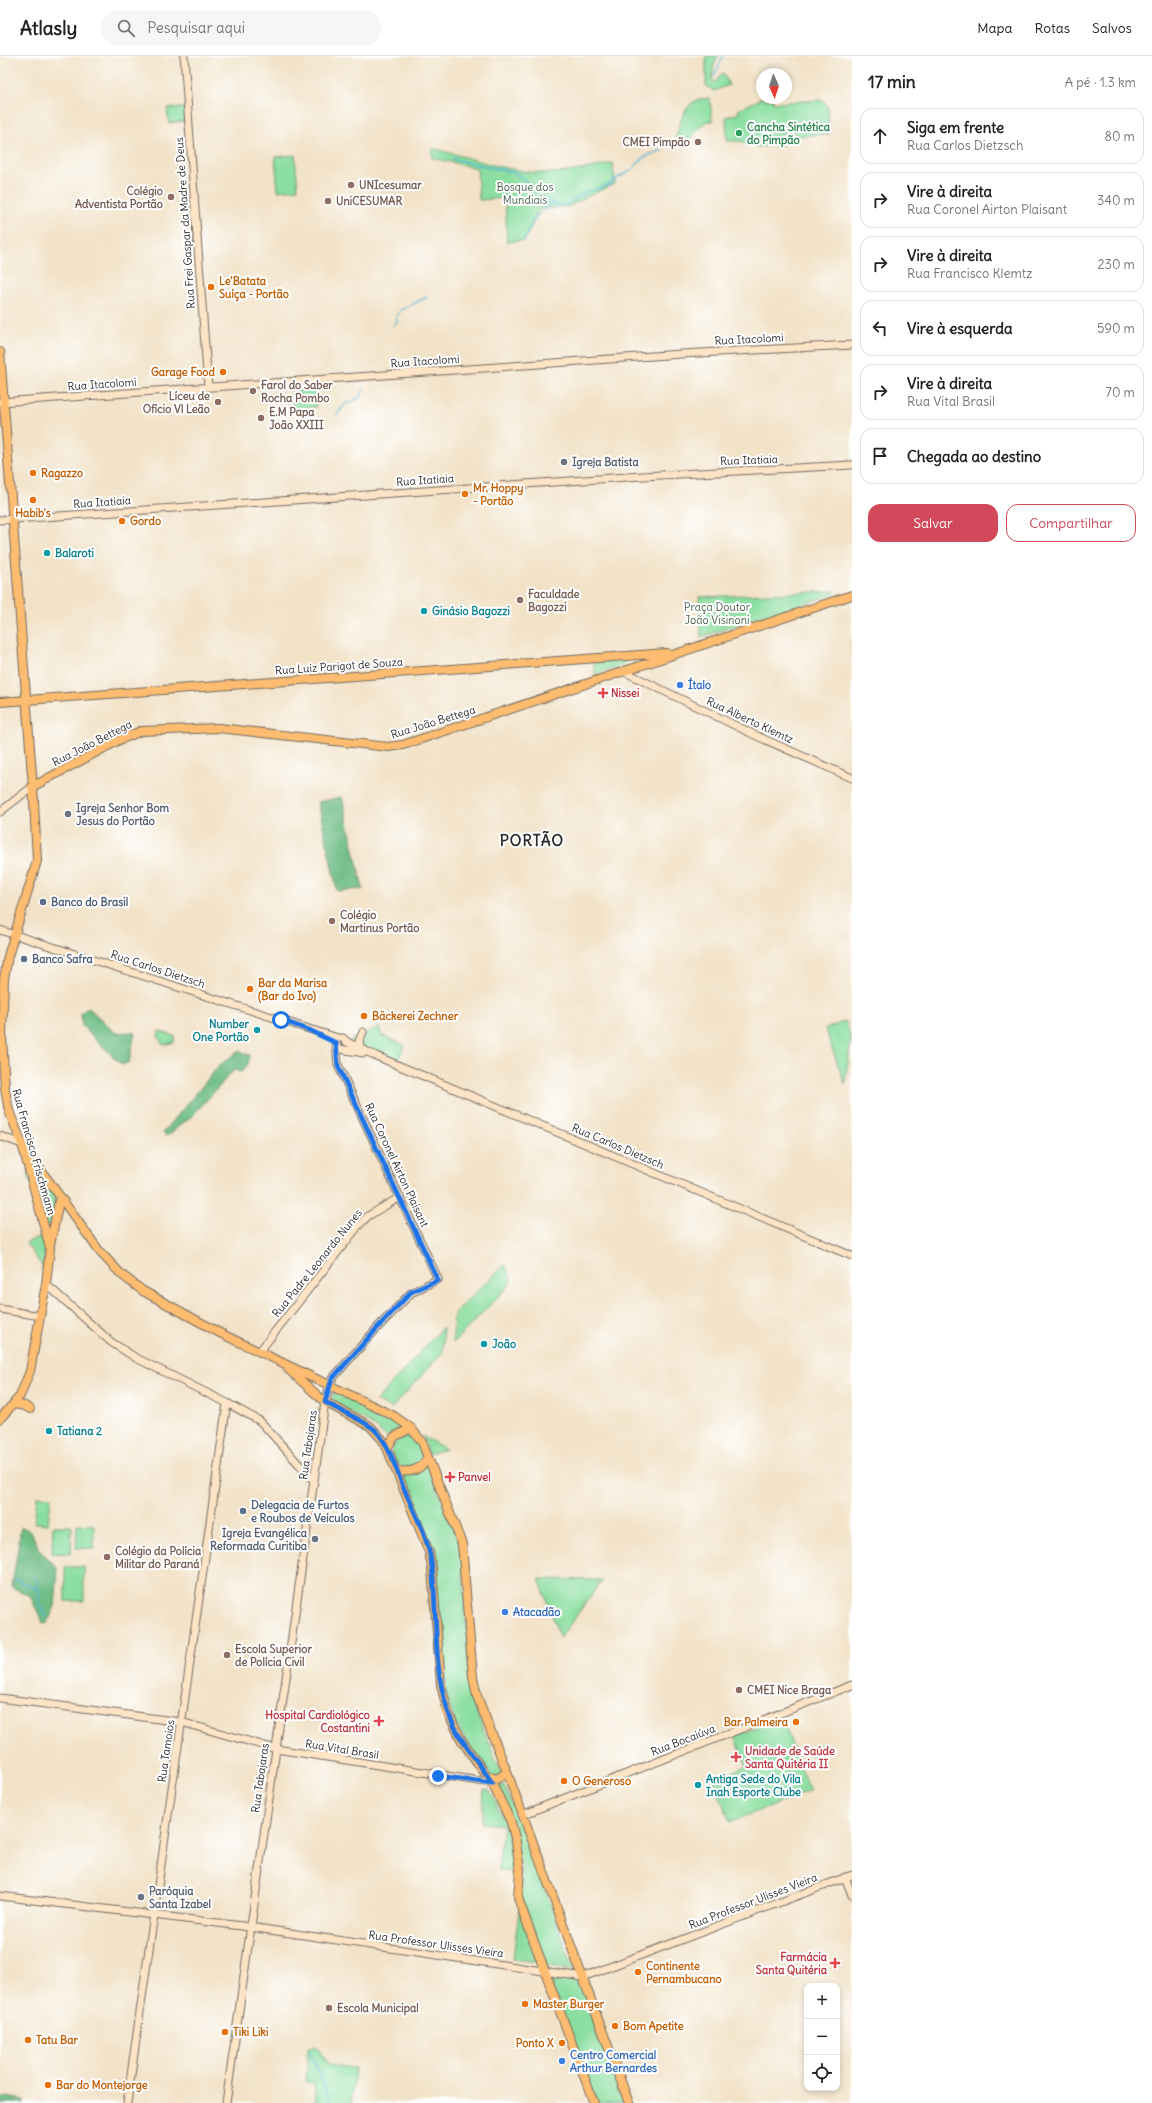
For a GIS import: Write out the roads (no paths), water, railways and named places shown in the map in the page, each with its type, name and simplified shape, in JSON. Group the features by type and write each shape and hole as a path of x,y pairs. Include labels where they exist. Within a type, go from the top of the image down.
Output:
{"main road":[{"name":"Rua Francisco Frischmann","path":"0,352 2,402 26,700 37,861 14,934 4,979 2,1036 5,1089 9,1111 22,1144 50,1248 46,1284 30,1371 24,1389 14,1404 0,1419"},
{"name":"Rua João Bettega","path":"32,787 119,740 140,731 219,728 388,747 402,745 852,595"},
{"name":"Rua Luiz Parigot de Souza","path":"0,702 679,652"},
{"path":"625,656 629,662 625,670"},
{"path":"22,1144 100,1252 122,1275 144,1291 185,1316 394,1416 411,1428 422,1442 462,1544 474,1682 477,1696 507,1772 629,2103"},
{"path":"50,1248 60,1197"},
{"path":"282,1363 325,1402 370,1426 382,1438 397,1471 426,1541 432,1563 441,1685 448,1712 462,1741 492,1783 510,1822 516,1842 520,1870 518,1897 594,2103"},
{"path":"14,1404 25,1406 30,1409"},
{"path":"387,1448 394,1437 411,1428"},
{"path":"397,1471 417,1470 428,1458"},
{"path":"487,1776 497,1779 507,1772"},
{"path":"492,1783 503,1783 511,1786"}],"street":[{"name":"Rua Frei Gaspar da Madre de Deus","path":"184,56 208,388"},
{"name":"Rua Itacolomi","path":"2,402 681,354 852,345"},
{"name":"Rua Itatiaia","path":"0,520 670,474 852,466"},
{"path":"637,666 641,680"},
{"name":"Rua Alberto Klemtz","path":"625,670 641,680 757,736 852,778"},
{"name":"Rua João Bettega","path":"0,812 32,787"},
{"name":"Rua Carlos Dietzsch","path":"0,930 309,1030 337,1042"},
{"path":"360,1048 359,1041 363,1032"},
{"name":"Rua Carlos Dietzsch","path":"337,1042 344,1038 346,1045"},
{"name":"Rua Carlos Dietzsch","path":"337,1042 338,1048 346,1045 360,1048 376,1056"},
{"name":"Rua Coronel Airton Plaisant","path":"329,1385 332,1379 405,1299 420,1287 438,1280 337,1060 337,1042"},
{"path":"337,1060 346,1045"},
{"name":"Rua Carlos Dietzsch","path":"346,1045 376,1056 852,1256"},
{"path":"0,1136 22,1144"},
{"name":"Rua Padre Leonardo Nunes","path":"259,1352 359,1225 383,1205 400,1197"},
{"path":"46,1284 118,1346 136,1358 260,1421 314,1481"},
{"path":"0,1309 40,1316"},
{"name":"Rua Tabajaras","path":"226,2103 325,1402 329,1385"},
{"name":"Rua Tamoios","path":"127,2103 227,1403"},
{"name":"Rua Bocaiúva","path":"522,1815 852,1685"},
{"name":"Rua Vital Brasil","path":"0,1698 181,1722 276,1749 492,1783"},
{"path":"849,1876 852,1895"},
{"name":"Rua Professor Ulisses Vieira","path":"0,1896 250,1927 583,1977 849,1876"}],"waterway":[{"path":"714,77 723,56"},
{"path":"452,159 516,173 546,200 556,205 566,205 582,194 611,184 614,180 632,170 644,157 663,150"},
{"path":"524,241 535,218 551,203"},
{"path":"393,325 397,322 396,317 401,310 427,297"},
{"path":"337,415 345,404 358,399 364,390"},
{"path":"34,1576 37,1582 40,1603 45,1617"},
{"path":"14,1579 37,1589"},
{"path":"310,2051 331,2103"}],"place":[{"name":"Cancha Sintética do Pimpão","path":"739,133"},
{"name":"CMEI Pimpão","path":"698,142"},
{"name":"UNIcesumar","path":"351,185"},
{"name":"Colégio Adventista Portão","path":"171,197"},
{"name":"UniCESUMAR","path":"328,201"},
{"name":"Le'Batata Suíça - Portão","path":"211,287"},
{"name":"Garage Food","path":"223,372"},
{"name":"Farol do Saber Rocha Pombo","path":"253,391"},
{"name":"Líceu de Ofício Vl Leão","path":"218,402"},
{"name":"E.M Papa João XXIII","path":"261,418"},
{"name":"Igreja Batista","path":"564,462"},
{"name":"Ragazzo","path":"33,473"},
{"name":"Mr. Hoppy - Portão","path":"465,494"},
{"name":"Habib's","path":"33,500"},
{"name":"Gordo","path":"122,521"},
{"name":"Balaroti","path":"47,553"},
{"name":"Faculdade Bagozzi","path":"520,600"},
{"name":"Ginásio Bagozzi","path":"424,611"},
{"name":"Ítalo","path":"680,685"},
{"name":"Nissei","path":"603,693"},
{"name":"Igreja Senhor Bom Jesus do Portão","path":"68,814"},
{"name":"Banco do Brasil","path":"43,902"},
{"name":"Colégio Martinus Portão","path":"332,921"},
{"name":"Banco Safra","path":"24,959"},
{"name":"Bar da Marisa (Bar do Ivo)","path":"250,989"},
{"name":"Bäckerei Zechner","path":"364,1016"},
{"name":"Number One Portão","path":"257,1030"},
{"name":"João","path":"484,1344"},
{"name":"Tatiana 2","path":"49,1431"},
{"name":"Panvel","path":"450,1477"},
{"name":"Delegacia de Furtos e Roubos de Veículos","path":"243,1511"},
{"name":"Igreja Evangélica Reformada Curitiba","path":"315,1539"},
{"name":"Colégio da Polícia Militar do Paraná","path":"107,1557"},
{"name":"Atacadão","path":"505,1612"},
{"name":"Escola Superior de Polícia Civil","path":"227,1655"},
{"name":"CMEI Nice Braga","path":"739,1690"},
{"name":"Hospital Cardiológico Costantini","path":"379,1721"},
{"name":"Bar Palmeira","path":"796,1722"},
{"name":"Unidade de Saúde Santa Quitéria II","path":"736,1757"},
{"name":"O Generoso","path":"564,1781"},
{"name":"Antiga Sede do Vila Inah Esporte Clube","path":"698,1785"},
{"name":"Paróquia Santa Izabel","path":"141,1897"},
{"name":"Farmácia Santa Quitéria","path":"835,1963"},
{"name":"Continente Pernambucano","path":"638,1972"},
{"name":"Master Burger","path":"525,2004"},
{"name":"Escola Municipal","path":"329,2008"},
{"name":"Bom Apetite","path":"615,2026"},
{"name":"Tiki Liki","path":"225,2032"},
{"name":"Tatu Bar","path":"28,2040"},
{"name":"Ponto X","path":"562,2043"},
{"name":"Centro Comercial Arthur Bernardes","path":"562,2061"},
{"name":"Bar do Montejorge","path":"48,2085"}],"district":[{"name":"PORTÃO","path":"532,840"}],"park label":[{"name":"Bosque dos Mundiais","path":"525,193"},
{"name":"Praça Doutor João Visinoni","path":"717,613"}]}
